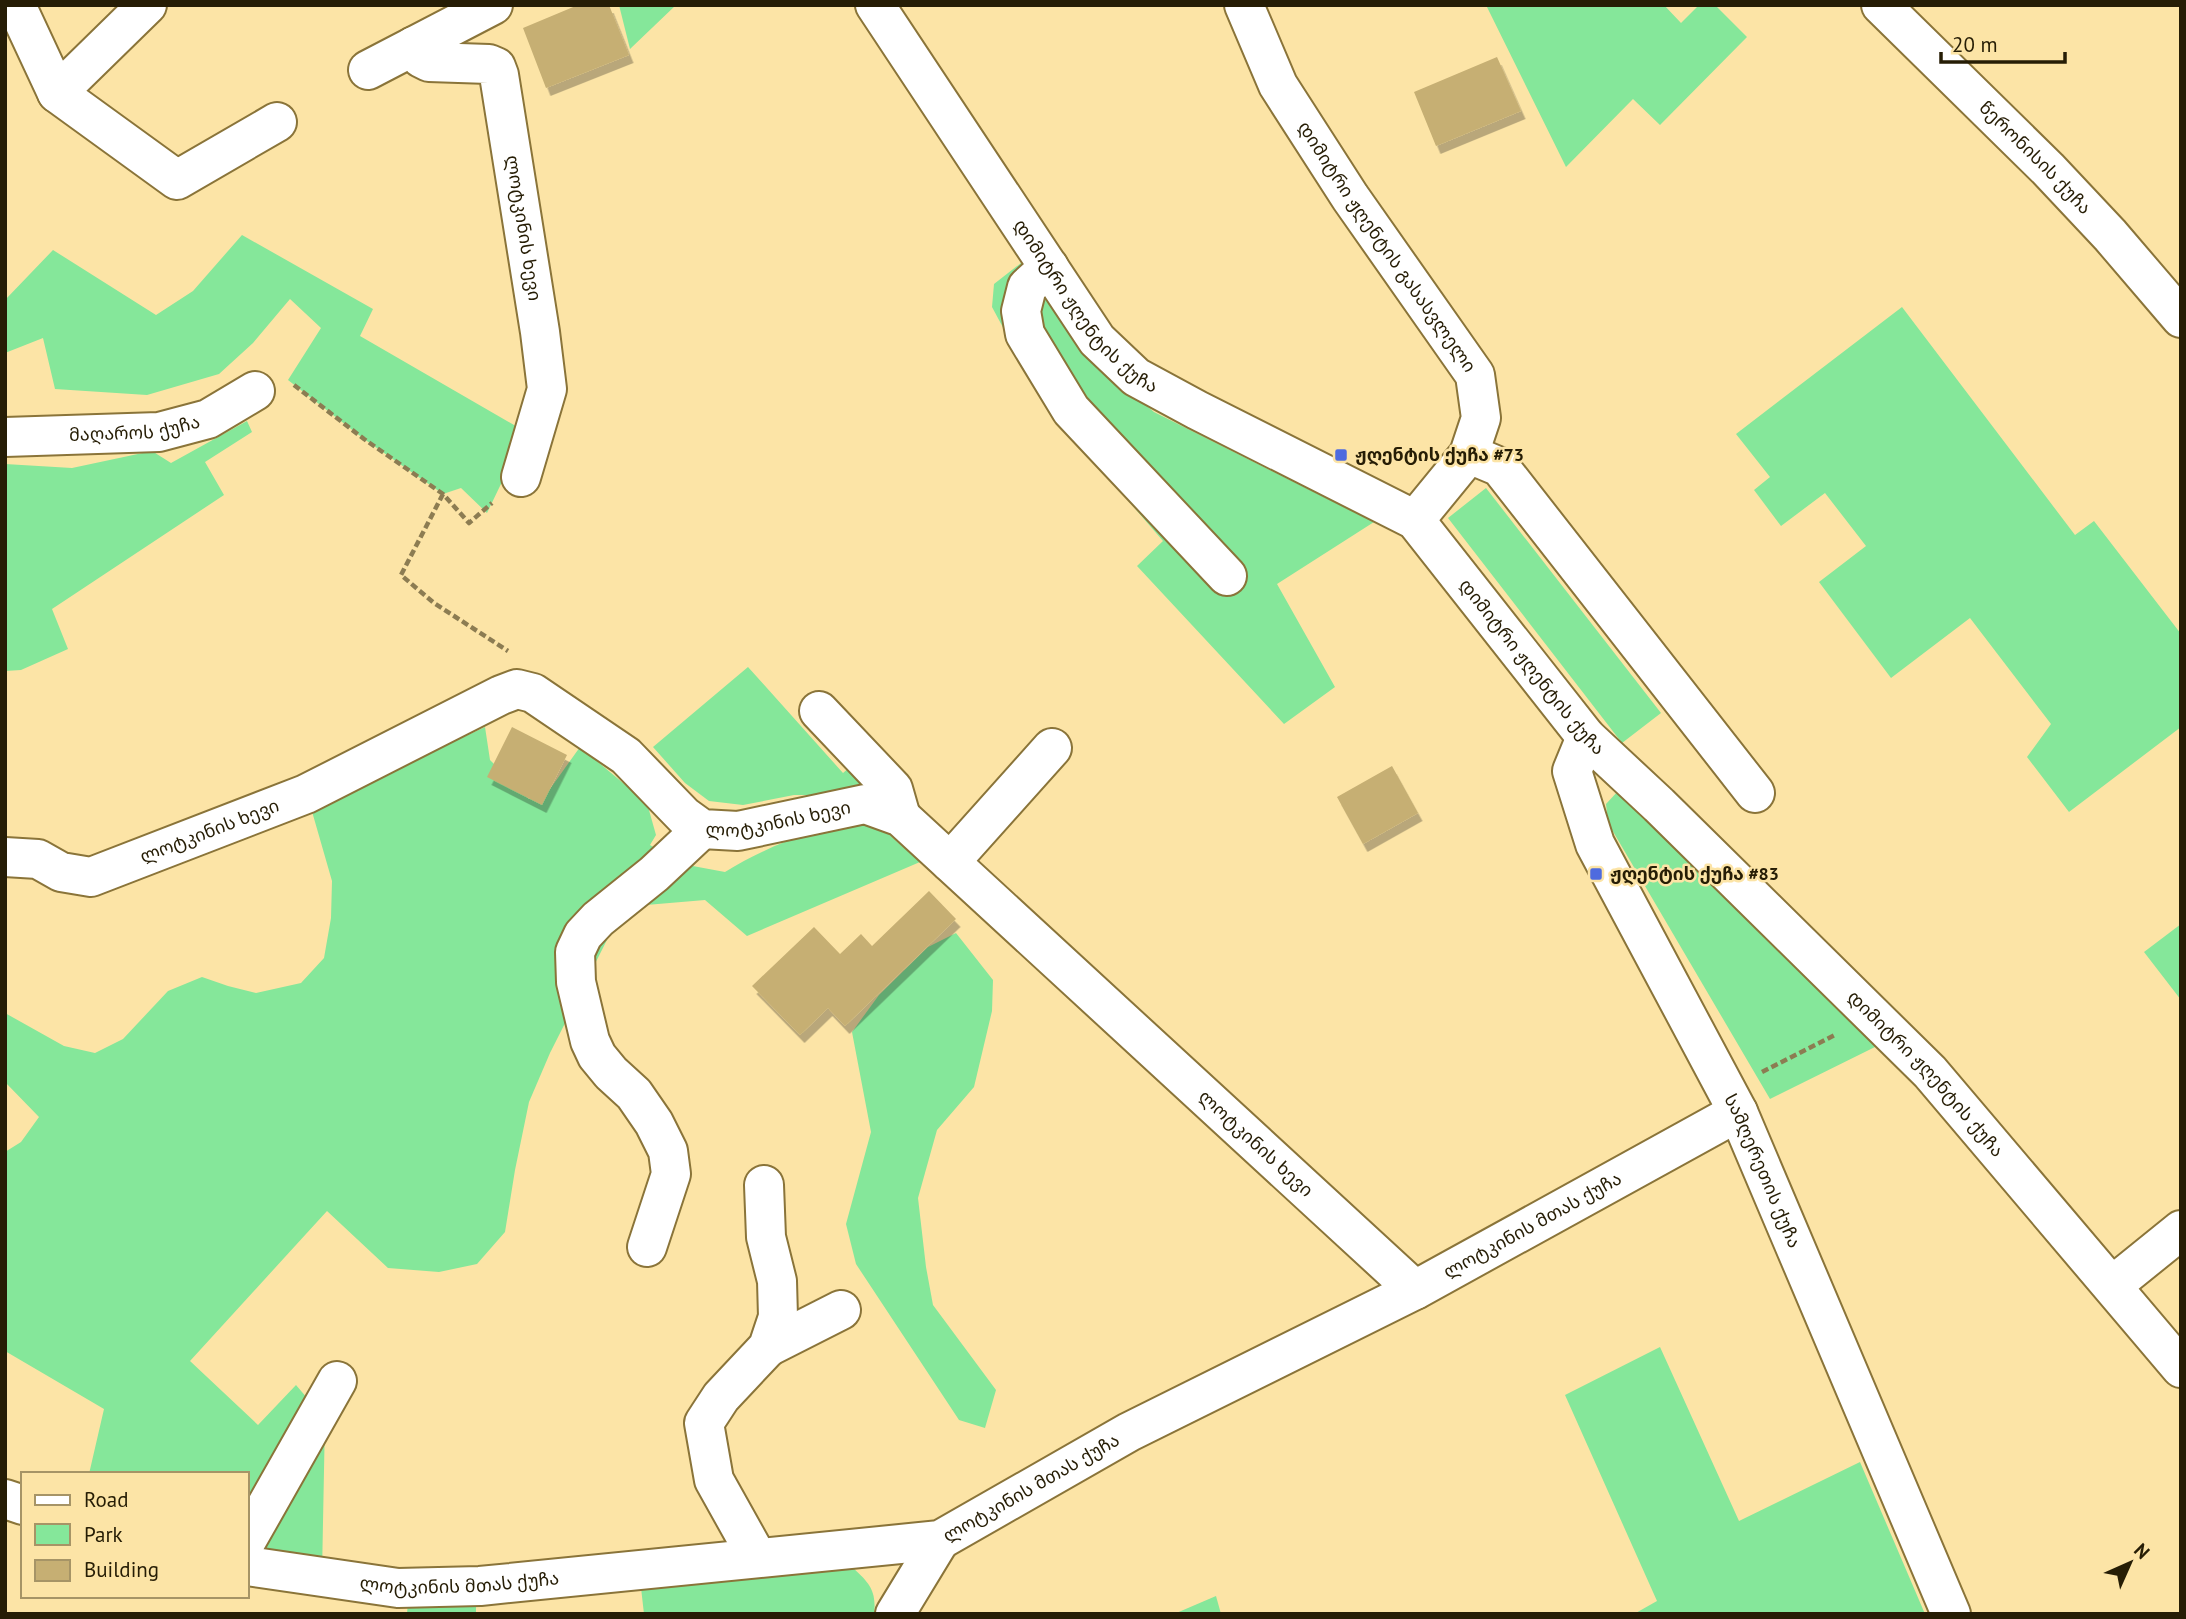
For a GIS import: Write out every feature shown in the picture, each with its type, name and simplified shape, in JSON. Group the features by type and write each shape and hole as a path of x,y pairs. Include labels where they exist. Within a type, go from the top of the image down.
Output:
{"street":[{"path":"16,5 57,93 177,180 277,122"},
{"path":"57,93 147,5"},
{"path":"368,70 493,5"},
{"name":"დიმიტრი ჟღენტის ქუჩა","path":"875,5 1097,340 1136,377 1415,520 1586,737 1659,805 1930,1072 2181,1368"},
{"name":"დიმიტრი ჟღენტის გასასვლელი","path":"1244,5 1278,85 1350,197 1475,375 1481,418 1469,454 1415,520"},
{"name":"წერონისის ქუჩა","path":"1881,5 2048,169 2110,235 2181,318"},
{"name":"ლოტკინის ხევი","path":"414,46 421,58 429,62 489,64 496,67 499,75 547,388 520,477"},
{"path":"1049,267 1027,288 1021,311 1025,334 1070,410 1227,576"},
{"name":"მაღაროს ქუჩა","path":"5,437 159,432 208,419 255,391"},
{"path":"1469,454 1500,467 1755,793"},
{"name":"ლოტკინის ხევი","path":"5,857 38,859 61,872 91,877 306,794 501,695 517,689 533,693 626,756 684,816 702,829 738,831 864,804 901,817 1416,1290"},
{"path":"819,711 893,789 901,817"},
{"name":"სამღერეთის ქუჩა","path":"1586,737 1572,771 1595,844 1732,1101 1951,1614"},
{"path":"950,862 1052,748"},
{"path":"647,1247 671,1174 668,1151 654,1123 634,1094 597,1056 590,1041 576,982 575,952 583,934 598,919 654,874 702,829"},
{"name":"ლოტკინის მთას ქუჩა","path":"248,1566 398,1588 480,1586 940,1540 1129,1432 1416,1290 1732,1101"},
{"path":"764,1185 766,1237 777,1281 778,1317 768,1347"},
{"path":"2112,1285 2181,1230"},
{"path":"757,1557 714,1480 704,1423 721,1397 768,1347 841,1310"},
{"path":"248,1538 337,1381"},
{"path":"895,1614 940,1540"}],"path":[{"path":"255,391 288,380 364,439 443,494 469,523 520,477"},
{"path":"443,494 401,575 434,603 516,656"},
{"path":"1732,1101 1873,1016"}],"green space":[{"path":"619,5 676,5 630,49"},
{"path":"1486,5 1664,5 1681,23 1699,5 1715,5 1747,37 1660,125 1633,99 1566,167"},
{"path":"242,235 373,309 360,336 526,432 487,513 461,488 443,494 364,439 288,380 321,328 290,299 253,343 219,374 147,395 55,389 43,338 5,353 5,300 53,250 156,315 193,291"},
{"path":"1021,263 1092,359 1154,412 1374,522 1277,584 1335,687 1284,724 1137,566 1163,541 1043,402 992,307 994,284"},
{"path":"1902,307 2075,535 2094,521 2181,634 2181,727 2069,812 2027,757 2051,724 1970,618 1891,678 1819,582 1866,546 1825,493 1781,526 1754,490 1770,477 1736,434"},
{"path":"247,421 252,432 205,462 224,495 52,609 68,649 21,670 5,671 5,464 72,468 152,451 171,463"},
{"path":"1486,488 1661,713 1622,743 1448,518"},
{"path":"748,667 843,773 850,767 874,795 794,795 743,805 709,801 685,783 653,747"},
{"path":"485,727 490,760 529,799 550,789 580,747 647,803 656,835 650,845 682,864 725,872 806,833 858,816 885,831 920,862 747,936 705,900 646,905 613,928 550,1053 529,1102 505,1232 477,1264 439,1272 388,1268 327,1211 190,1361 258,1425 296,1385 325,1419 322,1574 248,1556 248,1472 89,1472 104,1409 5,1351 5,1152 21,1142 39,1117 5,1082 5,1013 64,1046 95,1053 123,1039 168,991 202,977 256,993 301,983 324,958 331,918 332,881 311,808"},
{"path":"1619,790 1879,1045 1770,1099 1608,823 1606,804"},
{"path":"2181,924 2181,1000 2144,952"},
{"path":"956,933 993,980 992,1011 974,1087 937,1130 918,1198 933,1305 996,1390 985,1428 959,1420 856,1264 846,1224 871,1132 852,1032 879,995 928,947"},
{"path":"1660,1347 1739,1521 1860,1462 1925,1614 1634,1614 1657,1601 1565,1395"},
{"path":"851,1566 873,1592 874,1614 644,1614 640,1579"},
{"path":"1216,1596 1221,1614 1174,1614"},
{"path":"476,1599 476,1614 407,1614 408,1601"}],"building":[{"path":"578,5 609,5 629,55 546,88 523,28"},
{"path":"1497,57 1521,111 1436,146 1414,92"},
{"path":"512,727 567,755 542,805 487,777"},
{"path":"1392,766 1418,813 1363,844 1337,797"},
{"path":"929,891 956,919 845,1026 828,1008 800,1035 752,986 814,927 840,954 861,934 872,946"}],"place":[{"name":"ჟღენტის ქუჩა #73","path":"1341,455"},
{"name":"ჟღენტის ქუჩა #83","path":"1596,874"}]}
